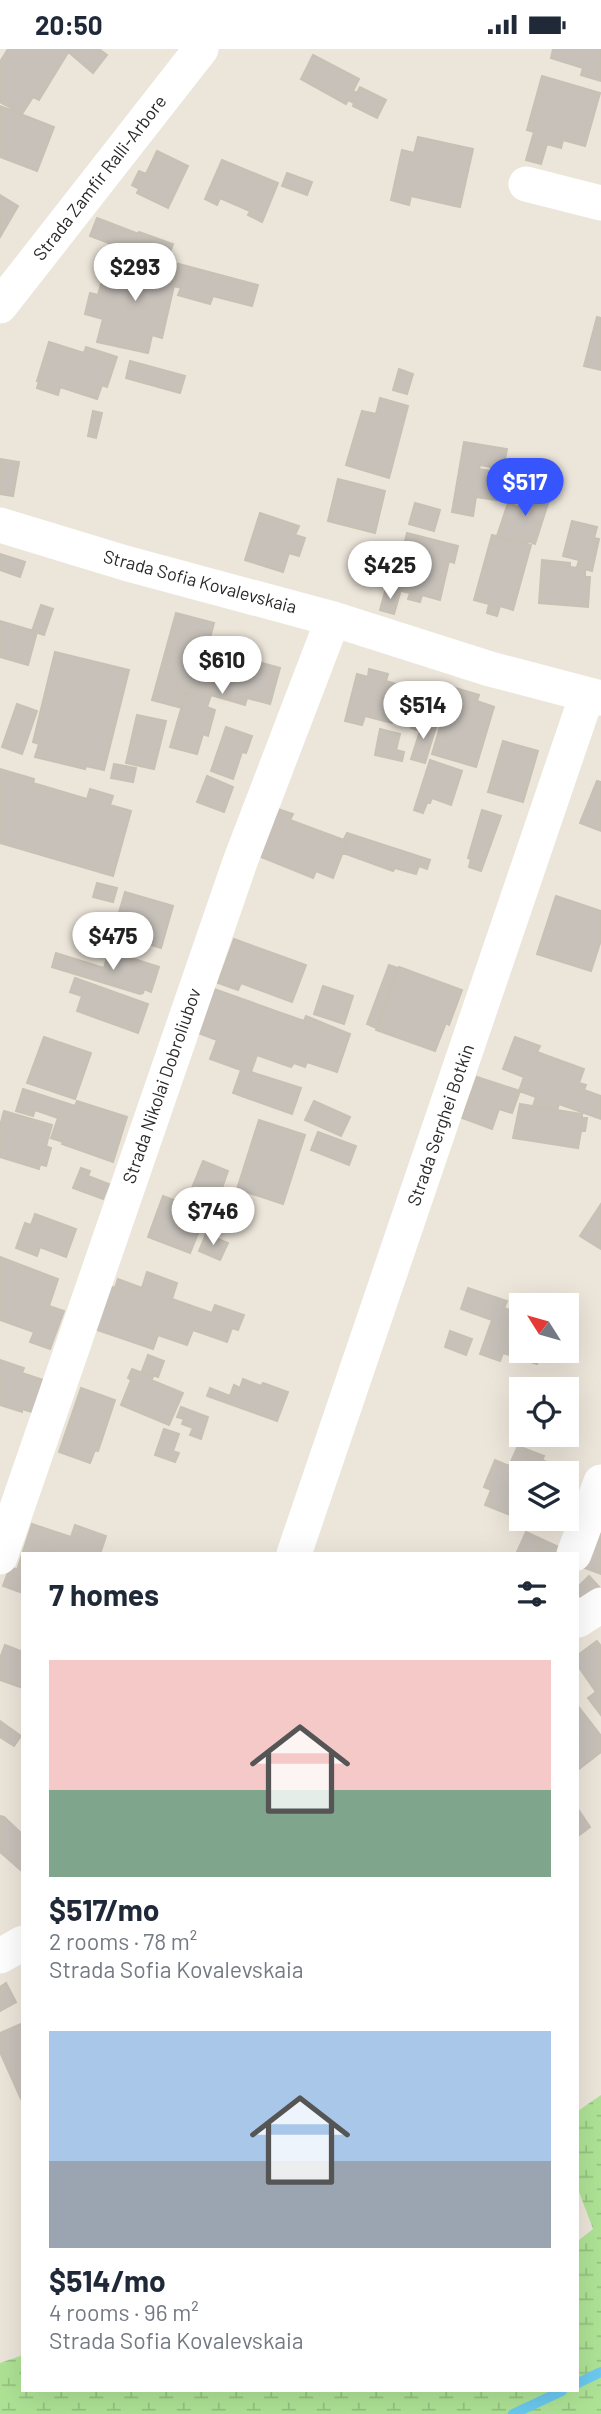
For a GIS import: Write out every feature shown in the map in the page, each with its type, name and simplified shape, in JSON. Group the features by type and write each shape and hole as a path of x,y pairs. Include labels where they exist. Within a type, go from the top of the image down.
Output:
{"street":[{"name":"Strada Zamfir Ralli-Arbore","path":"0,306 201,49"},
{"path":"526,184 601,203"},
{"name":"Strada Sofia Kovalevskaia","path":"0,525 125,563 333,618 490,669 594,697"},
{"name":"Strada Nikolai Dobroliubov","path":"0,1557 240,862 333,618"},
{"name":"Strada Serghei Botkin","path":"295,1552 594,697"},
{"path":"576,1552 601,1482"},
{"path":"579,1619 601,1605"},
{"path":"0,1956 21,1944"}],"green space":[{"path":"601,2095 601,2414 0,2414 0,2363 21,2356 21,2392 579,2392 579,2240 593,2229 579,2192 579,2110"}],"building":[{"path":"8,49 69,51 39,100 33,97 22,114 0,102 0,62"},
{"path":"65,49 99,49 107,55 93,73"},
{"path":"553,49 601,49 601,81 581,75 583,68 551,58"},
{"path":"313,55 359,79 353,91 357,93 360,87 386,100 377,118 353,106 354,103 348,100 346,104 301,79"},
{"path":"542,76 600,93 585,146 563,140 561,148 547,144 541,164 526,160 534,132 527,130"},
{"path":"0,106 54,127 37,171 0,157"},
{"path":"418,137 473,149 460,207 411,196 409,205 391,200 402,150 414,153"},
{"path":"157,151 188,166 168,208 137,193 139,189 132,185 139,171 146,174"},
{"path":"222,160 278,183 262,222 248,215 250,211 220,198 217,205 205,199"},
{"path":"287,173 312,182 307,195 282,186"},
{"path":"0,195 18,206 0,237"},
{"path":"97,218 139,234 132,252 90,236"},
{"path":"139,232 173,244 167,261 131,253"},
{"path":"127,252 179,264 162,338 152,335 148,353 97,342 103,319 85,314 90,293 98,295 106,278 120,282"},
{"path":"179,264 258,285 252,306 213,296 210,304 178,295 181,288 174,286"},
{"path":"597,317 601,318 601,370 584,366"},
{"path":"49,342 84,353 86,347 117,357 107,387 102,385 97,399 60,387 58,395 37,388"},
{"path":"130,361 185,376 180,393 126,378"},
{"path":"399,369 413,374 407,394 393,390"},
{"path":"380,398 408,406 389,478 346,465 362,411 376,414"},
{"path":"93,411 102,413 96,438 88,436"},
{"path":"464,442 507,449 503,469 480,465 479,469 502,473 497,500 476,497 473,516 452,512"},
{"path":"0,459 19,462 13,496 0,494"},
{"path":"338,479 385,491 375,533 328,521"},
{"path":"528,486 551,494 535,544 497,536 508,503 522,508"},
{"path":"415,503 440,510 434,531 409,524"},
{"path":"260,513 299,526 295,535 305,538 299,556 289,553 283,572 245,560"},
{"path":"572,521 597,527 594,538 599,539 592,571 577,567 579,560 563,556"},
{"path":"407,533 458,546 454,563 449,561 440,600 422,595 420,602 408,599 410,593 393,589"},
{"path":"492,535 531,545 513,610 500,606 497,616 487,613 489,604 474,600"},
{"path":"0,554 25,562 20,577 0,570"},
{"path":"542,560 570,563 570,567 585,569 585,577 590,577 588,607 539,603"},
{"path":"370,566 384,571 380,583 366,578"},
{"path":"386,588 400,593 394,614 380,610"},
{"path":"41,605 53,609 44,635 32,631"},
{"path":"176,613 214,623 195,695 186,692 182,708 152,700"},
{"path":"0,621 37,632 28,665 0,657"},
{"path":"55,652 129,670 104,770 86,766 85,769 35,757 39,744 33,742"},
{"path":"218,654 232,658 233,655 280,668 270,704 247,698 245,705 211,695 207,707 215,710 208,736 203,734 197,754 170,747 186,692 195,695 201,672 212,675"},
{"path":"369,669 388,674 386,681 402,686 392,723 365,716 362,725 345,721 357,674 368,677"},
{"path":"452,687 479,695 477,701 494,707 476,767 432,754"},
{"path":"17,704 37,711 22,754 2,747"},
{"path":"137,715 166,721 154,769 126,763"},
{"path":"414,720 436,727 425,763 411,759 420,731 411,728"},
{"path":"226,727 252,736 246,753 242,752 233,779 211,771"},
{"path":"380,729 400,734 396,750 404,752 402,761 375,755"},
{"path":"503,741 538,751 523,802 488,792"},
{"path":"430,760 462,771 451,805 432,798 423,813 414,810"},
{"path":"114,764 136,768 133,782 111,778"},
{"path":"0,769 34,779 33,783 87,799 90,789 113,796 110,805 131,811 113,876 0,843"},
{"path":"207,776 233,787 224,812 197,802"},
{"path":"597,781 601,782 601,831 580,823"},
{"path":"278,809 293,814 290,820 347,841 333,878 316,871 313,878 261,857"},
{"path":"482,810 501,816 481,871 469,867 471,859 468,858"},
{"path":"347,833 430,860 427,869 419,866 416,874 395,868 393,871 343,853"},
{"path":"97,883 117,888 113,902 93,897"},
{"path":"125,892 173,906 161,948 113,933"},
{"path":"556,896 601,911 601,940 591,971 537,954"},
{"path":"234,939 306,965 292,1002 241,983 238,990 218,983"},
{"path":"109,951 159,967 151,992 144,989 140,994 52,967 56,953 104,968"},
{"path":"389,965 398,968 376,1028 367,1024"},
{"path":"399,967 462,990 449,1025 446,1023 435,1051 376,1030"},
{"path":"75,978 148,1004 138,1033 77,1011 82,996 70,992"},
{"path":"323,986 353,996 344,1024 314,1014"},
{"path":"214,989 304,1021 306,1016 350,1034 337,1072 307,1062 305,1067 294,1063 291,1067 257,1055 251,1072 301,1088 292,1114 233,1093 241,1070 210,1059 217,1040 198,1033"},
{"path":"44,1037 91,1053 75,1099 27,1083"},
{"path":"515,1037 540,1046 537,1052 584,1069 579,1083 586,1085 584,1090 601,1096 601,1119 559,1104 557,1110 533,1106 536,1097 519,1091 524,1077 503,1069"},
{"path":"477,1077 520,1091 512,1113 499,1109 492,1129 462,1118"},
{"path":"23,1089 75,1106 77,1101 127,1117 113,1162 51,1138 58,1118 35,1110 33,1116 16,1111"},
{"path":"314,1101 350,1117 341,1136 305,1120"},
{"path":"520,1104 582,1114 582,1118 587,1118 578,1148 513,1138"},
{"path":"4,1111 52,1125 46,1146 51,1148 46,1166 40,1164 39,1169 0,1157 0,1126"},
{"path":"259,1120 305,1135 283,1204 237,1189"},
{"path":"318,1132 356,1146 349,1165 311,1150"},
{"path":"203,1161 228,1171 222,1188 223,1192 229,1195 225,1206 190,1193"},
{"path":"81,1168 90,1171 88,1176 109,1184 103,1199 73,1188"},
{"path":"163,1196 187,1205 182,1218 201,1226 190,1253 148,1237"},
{"path":"601,1204 601,1249 580,1236"},
{"path":"35,1214 76,1229 66,1257 40,1247 37,1256 16,1248 25,1223 31,1225"},
{"path":"206,1234 228,1243 220,1260 199,1251"},
{"path":"0,1257 58,1279 49,1306 64,1311 50,1349 30,1342 34,1332 0,1320"},
{"path":"147,1272 177,1283 172,1299 212,1313 215,1305 244,1315 238,1330 232,1328 227,1342 193,1330 187,1345 158,1335 153,1349 94,1329 109,1286 115,1288 118,1279 142,1288"},
{"path":"468,1288 507,1301 504,1308 509,1310 509,1355 503,1353 500,1361 480,1354 492,1320 461,1309"},
{"path":"450,1331 472,1339 466,1355 445,1347"},
{"path":"148,1355 164,1361 158,1377 142,1371"},
{"path":"0,1360 24,1368 22,1373 43,1380 32,1412 22,1409 22,1412 0,1405"},
{"path":"132,1369 183,1393 169,1425 121,1405 131,1380 128,1378"},
{"path":"243,1379 288,1392 277,1421 207,1396 210,1388 230,1396 234,1385 240,1388"},
{"path":"81,1388 115,1400 98,1451 95,1450 90,1463 59,1452"},
{"path":"181,1407 208,1417 201,1439 190,1435 193,1428 182,1424 184,1419 177,1417"},
{"path":"164,1429 179,1434 173,1451 179,1453 175,1462 155,1455"},
{"path":"518,1447 521,1447 544,1456 542,1460 544,1461 511,1461"},
{"path":"495,1460 509,1466 509,1515 485,1505 491,1490 484,1487"},
{"path":"601,1511 601,1574 582,1567"},
{"path":"32,1524 71,1537 75,1525 106,1536 101,1552 23,1552"},
{"path":"526,1532 563,1549 562,1552 517,1552"},
{"path":"10,1567 21,1571 21,1592 3,1586"},
{"path":"589,1576 601,1589 588,1605 579,1595 579,1586"},
{"path":"597,1641 601,1646 601,1715 588,1698 596,1692 579,1667 579,1654"},
{"path":"5,1645 21,1651 21,1687 0,1680 0,1658"},
{"path":"579,1707 601,1736 601,1752 579,1769"},
{"path":"0,1721 21,1736 14,1746 0,1737"},
{"path":"579,1810 590,1827 579,1835"},
{"path":"0,1816 21,1833 21,1870 0,1852"},
{"path":"6,1983 16,2002 0,2011 0,1987"},
{"path":"21,2024 21,2099 0,2052 0,2033"}],"waterway":[{"path":"579,2383 601,2372"},
{"path":"513,2414 560,2392"}]}
